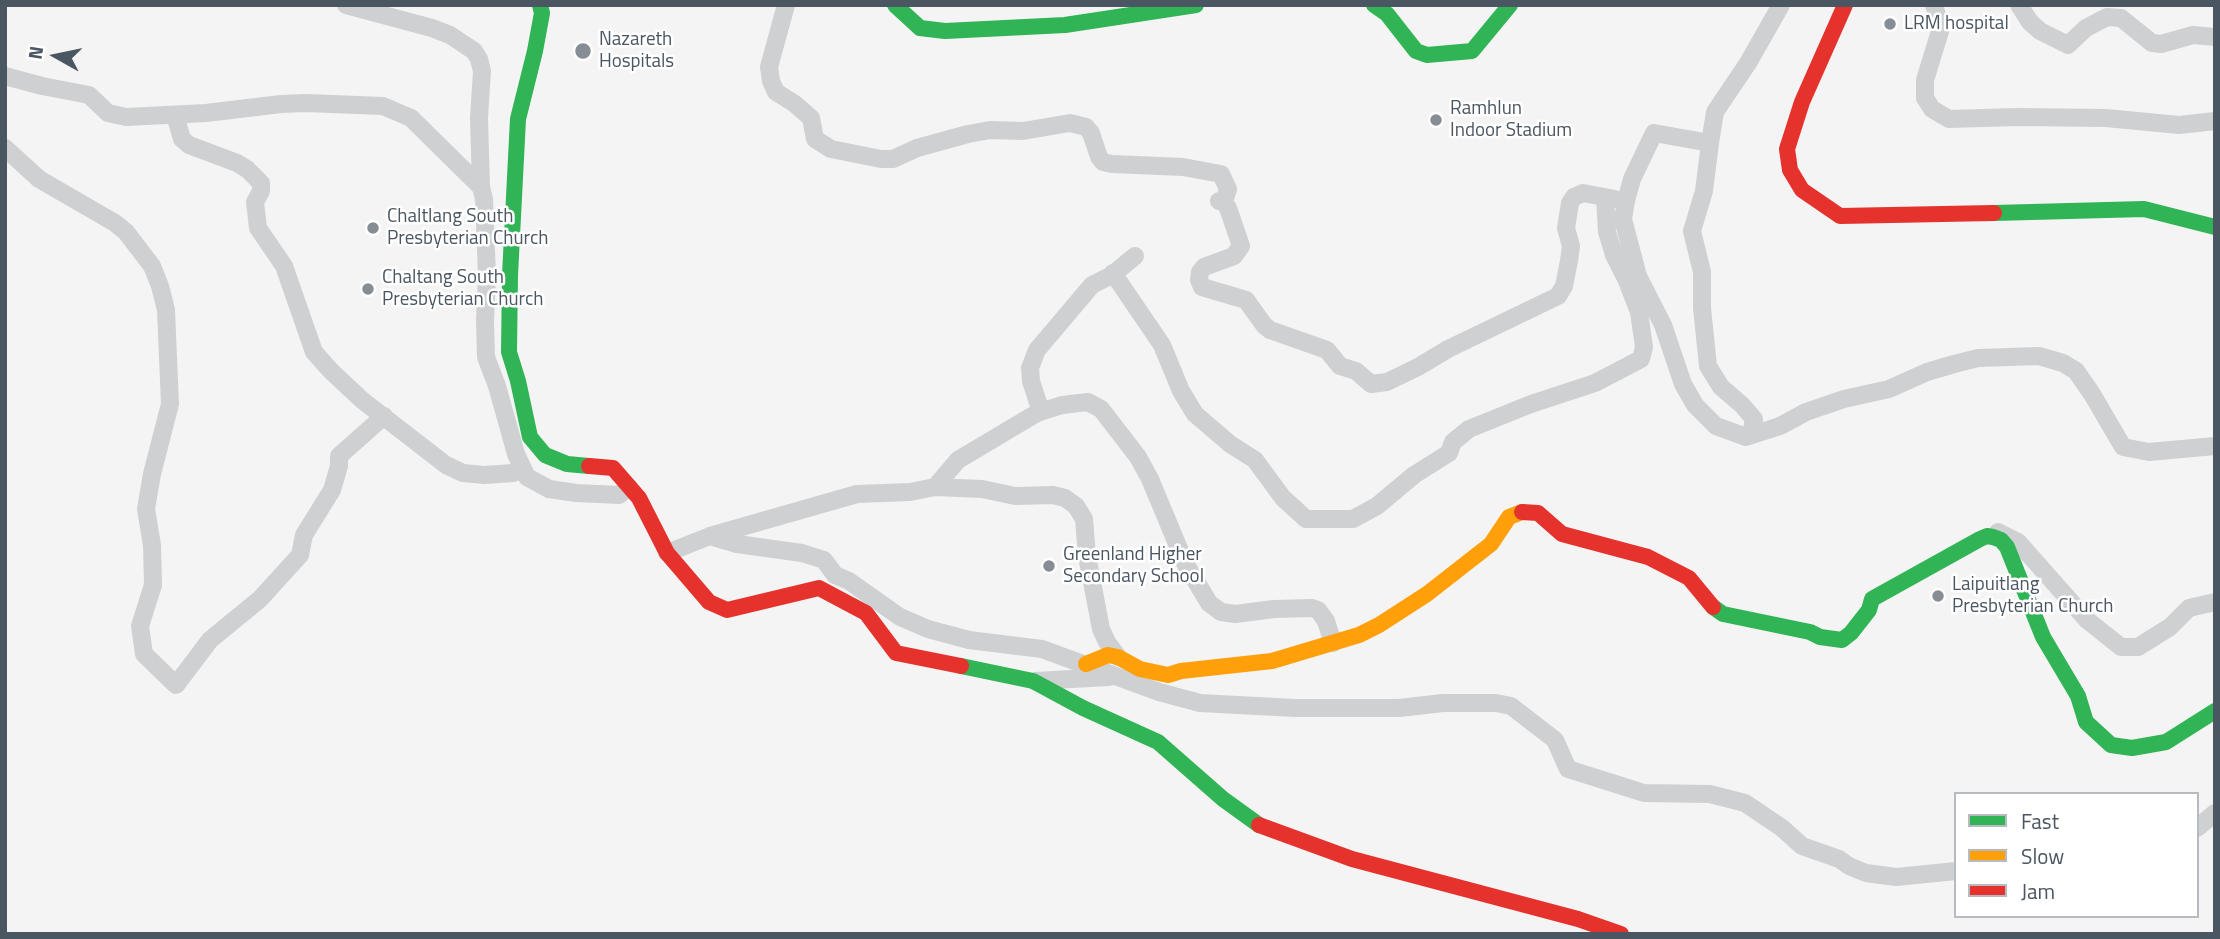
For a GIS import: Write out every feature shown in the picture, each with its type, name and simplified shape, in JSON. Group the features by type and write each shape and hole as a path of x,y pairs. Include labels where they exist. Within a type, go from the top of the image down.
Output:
{"main road":[{"path":"540,5 542,13 535,51 518,119 510,275 509,352 530,437 545,455 567,464 613,468 639,498 667,553 709,602 727,610 820,588 866,612 896,653 1032,681 1158,742 1256,824 1352,859 1578,919 1621,934"},
{"path":"895,5 920,28 945,31 1065,25 1196,5"},
{"path":"1374,5 1387,14 1416,51 1427,55 1472,51 1510,5"},
{"path":"1846,5 1802,102 1787,149 1790,170 1802,190 1820,204 1840,216 2144,209 2215,227"},
{"path":"1086,664 1099,657 1118,657 1140,669 1168,675 1181,671 1272,662 1333,643 1379,625 1427,594 1491,544 1510,517 1518,513 1538,513 1562,534 1648,557 1689,578 1711,606 1723,614 1842,640 1869,610 1872,599 1980,539 1993,537 2001,540 2007,547 2043,637 2078,696 2086,722 2111,745 2132,748 2166,742 2215,710"}],"street":[{"path":"346,5 432,28 458,40 474,51 479,59 482,71 478,118 487,276 486,357 522,469 527,477 549,489 619,495 629,487"},
{"path":"786,5 769,67 771,81 776,92 811,118 815,139 831,149 893,159 917,148 968,134 990,130 1023,131 1070,123 1086,127 1103,162 1183,167 1221,174 1228,189 1222,202 1228,208 1241,246 1234,256 1203,268 1199,280 1202,287 1246,300 1270,330 1327,350 1340,366 1356,371 1371,384 1387,382 1463,341 1558,296 1564,286 1569,261 1571,246 1566,228 1570,203 1574,197 1583,193 1626,201"},
{"path":"1751,435 1754,419 1721,387 1707,366 1702,272 1692,231 1704,191 1715,112 1748,63 1781,5"},
{"path":"1934,5 1941,28 1925,80 1925,97 1932,109 1948,119 2106,118 2179,125 2215,121"},
{"path":"2020,5 2040,32 2068,45 2086,28 2107,17 2121,18 2152,43 2161,44 2193,35 2215,37"},
{"path":"5,76 89,95 108,113 126,117 175,115 281,104 383,106 411,118 481,187"},
{"path":"175,115 182,139 189,145 237,163 261,183 261,191 255,202 258,228 284,266 314,352 348,387 436,459 463,473 499,474 522,469"},
{"path":"1710,143 1654,133 1632,179 1623,219 1638,276 1663,326 1684,384 1695,405 1716,426 1746,437 1780,426 1806,412 1844,399 1889,389 1927,372 1954,364 1978,358 2039,356 2063,363 2076,371 2123,447 2149,452 2215,446"},
{"path":"5,148 39,179 126,232 152,267 160,286 166,310 170,404 146,509 152,545 153,585 140,626 144,654 176,685 210,640 260,599 300,555 304,535 332,490 340,466 339,456 384,416"},
{"path":"1113,273 1162,345 1181,391 1195,414 1230,444 1255,460 1283,498 1306,519 1353,519 1377,506 1414,475 1449,453 1453,442 1469,429 1531,404 1595,383 1641,359 1644,346 1639,312 1607,232 1605,198"},
{"path":"1041,412 1031,381 1030,368 1033,359 1061,321 1093,285 1135,256"},
{"path":"934,488 958,460 1041,412 1078,401 1088,401 1101,410 1121,435 1150,479 1185,563 1209,603 1221,612 1234,614 1312,608 1318,610 1326,621 1333,643"},
{"path":"667,553 709,536 857,494 910,492 934,488 982,489 1015,496 1053,495 1065,498 1076,506 1084,520 1087,556 1101,629 1118,657"},
{"path":"1993,537 2001,532 2018,542 2087,620 2121,647 2138,647 2170,627 2189,608 2215,602"},
{"path":"709,536 737,544 789,551 824,560 835,575 862,589 900,617 951,637 1042,649 1183,699 1210,704 1295,708 1399,708 1443,703 1496,703 1511,706 1555,740 1568,769 1644,793 1710,794 1745,803 1782,828 1802,846 1839,859 1866,873 1896,877 1954,871"},
{"path":"1032,681 1116,677"},
{"path":"2199,826 2215,813"}],"traffic: fast":[{"path":"540,5 542,13 535,51 518,119 509,352 530,437 545,455 567,464 589,466"},
{"path":"895,5 920,28 945,31 1065,25 1196,5"},
{"path":"1374,5 1387,14 1416,51 1427,55 1472,51 1510,5"},
{"path":"1994,213 2144,209 2215,227"},
{"path":"1713,607 1723,614 1842,640 1869,610 1872,599 1980,539 1993,537 2001,540 2007,547 2043,637 2078,696 2086,722 2111,745 2132,748 2166,742 2215,711"},
{"path":"961,666 1033,681 1083,708 1158,742 1223,799 1259,825"}],"traffic: slow":[{"path":"1086,664 1108,655 1118,657 1140,669 1168,675 1181,671 1272,661 1359,635 1427,594 1491,544 1509,517 1522,512"}],"traffic: jam":[{"path":"1845,5 1802,102 1787,149 1790,170 1802,190 1840,216 1994,213"},
{"path":"589,466 613,468 639,498 667,553 709,602 727,610 819,588 866,613 896,653 961,666"},
{"path":"1522,512 1538,513 1562,534 1648,557 1689,578 1713,607"},
{"path":"1259,825 1352,859 1578,919 1621,934"}],"place":[{"name":"LRM hospital","path":"1890,24"},
{"name":"Nazareth Hospitals","path":"583,51"},
{"name":"Ramhlun Indoor Stadium","path":"1436,120"},
{"name":"Chaltlang South Presbyterian Church","path":"373,228"},
{"name":"Chaltang South Presbyterian Church","path":"368,289"},
{"name":"Greenland Higher Secondary School","path":"1049,566"},
{"name":"Laipuitlang Presbyterian Church","path":"1938,596"}]}
